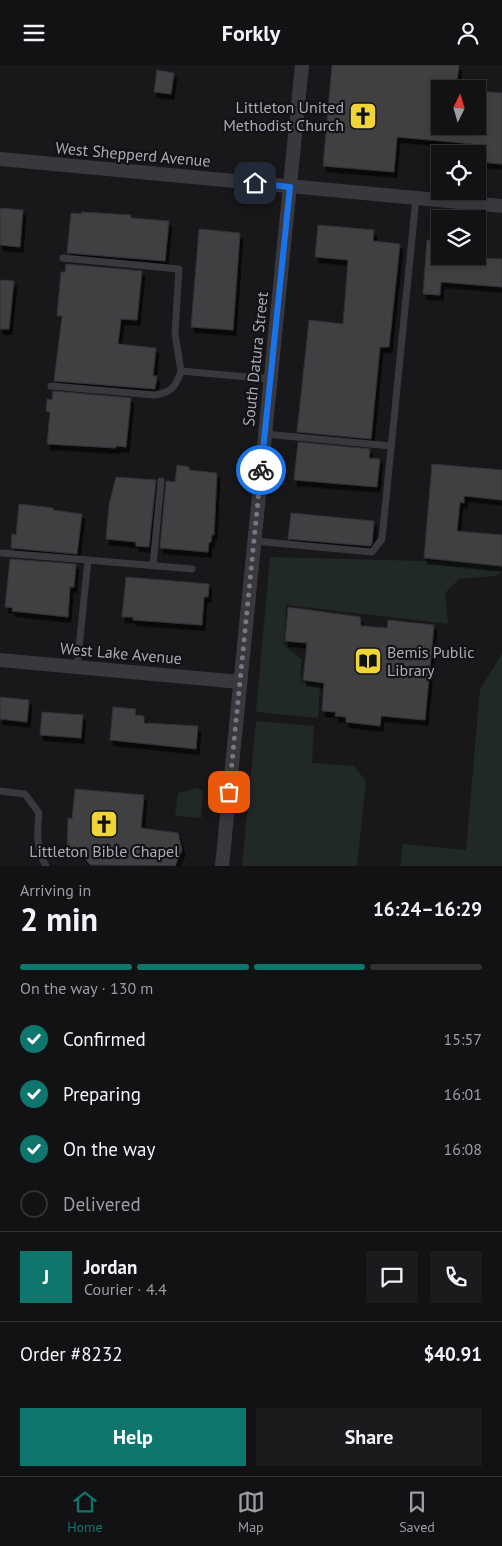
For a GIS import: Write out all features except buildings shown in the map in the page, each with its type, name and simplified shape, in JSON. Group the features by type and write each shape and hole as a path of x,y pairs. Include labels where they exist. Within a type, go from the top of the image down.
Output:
{"street":[{"name":"South Datura Street","path":"222,866 302,65"},
{"name":"West Shepperd Avenue","path":"0,159 502,206"},
{"name":"West Lake Avenue","path":"0,660 240,682"}],"lane":[{"path":"254,541 372,552 382,539 416,198"},
{"path":"51,385 155,395 170,392 177,384 181,371 175,334 179,269 63,259"},
{"path":"181,371 271,379"},
{"path":"265,434 391,446"},
{"path":"153,565 161,481"},
{"path":"2,553 192,569"},
{"path":"77,667 88,560"},
{"path":"0,791 25,793 39,813 37,837 41,858 46,866"}],"shaded area":[{"path":"270,557 502,563 502,572 496,576 459,579 445,593 448,624 286,605 284,645 301,659 301,682 320,686 318,718 256,712"},
{"path":"502,654 502,866 400,866 403,844 466,850 480,689"},
{"path":"256,721 314,726 312,763 354,766 366,781 357,866 242,866"},
{"path":"196,788 203,790 201,818 175,816 178,793"}],"way so far":[{"path":"229,792 261,470"}],"place":[{"name":"Littleton United Methodist Church","path":"363,116"},
{"name":"Bemis Public Library","path":"368,661"},
{"name":"Littleton Bible Chapel","path":"104,824"}],"route":[{"path":"255,183 290,187 261,470"}]}
